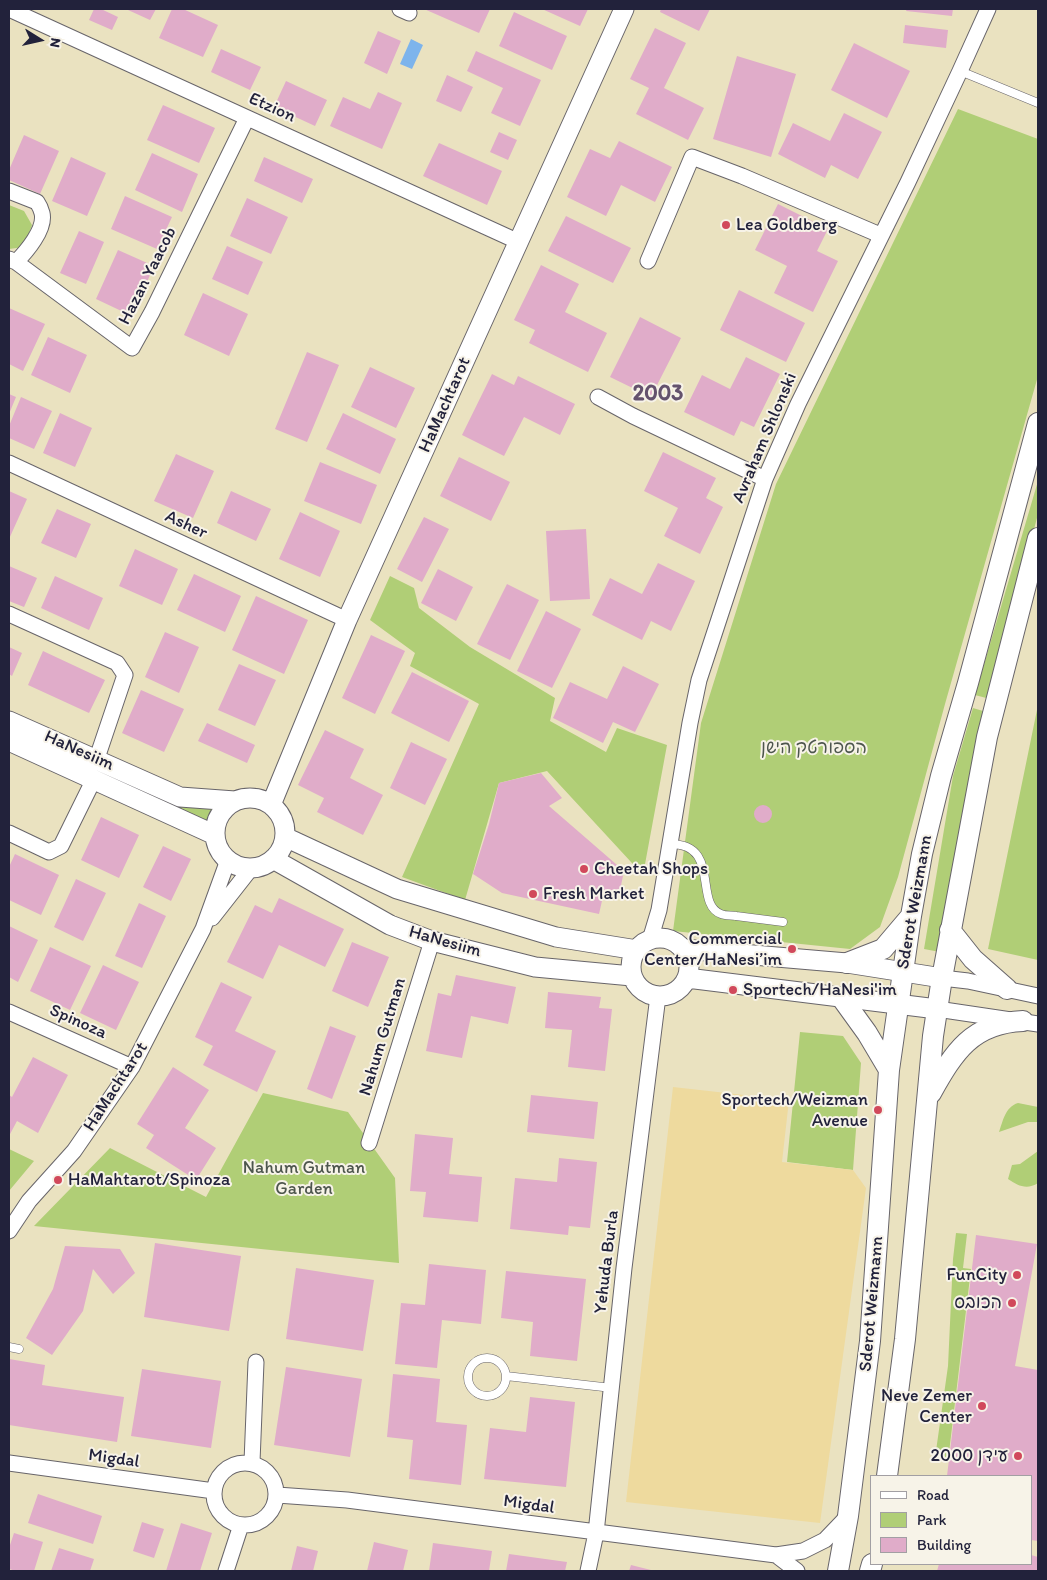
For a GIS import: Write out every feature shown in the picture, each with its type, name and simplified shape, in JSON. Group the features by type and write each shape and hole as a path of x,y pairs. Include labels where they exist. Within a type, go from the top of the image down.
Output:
{"main road":[{"name":"Sderot Weizmann","path":"838,1571 848,1516 870,1340 889,1070 911,916 922,854 941,776 1038,423"},
{"name":"Sderot Weizmann","path":"887,1475 905,1339 937,1010 942,978 987,737 1038,538"},
{"path":"847,963 882,949 911,916"},
{"path":"950,930 973,960 1007,989"},
{"path":"841,997 889,1070"},
{"path":"928,1099 956,1052 967,1041 1005,1022 1031,1022"}],"street":[{"name":"Etzion","path":"9,9 519,242"},
{"name":"HaMachtarot","path":"272,805 347,620 624,9"},
{"name":"Avraham Shlonski","path":"650,942 660,927 659,910 669,844 699,680 765,479 798,404 912,173 988,9"},
{"name":"Hazan Yaacob","path":"12,261 132,348 152,312 247,118"},
{"path":"648,261 692,157 742,176 880,235"},
{"path":"9,191 37,202 43,215 38,233 29,249 12,261"},
{"path":"598,397 633,416 765,479"},
{"name":"Asher","path":"9,463 347,620"},
{"path":"9,614 117,662 125,676 97,758"},
{"name":"HaNesiim","path":"9,721 97,758 180,797 235,801"},
{"name":"HaNesiim","path":"9,741 215,835"},
{"path":"9,833 49,852 61,846 94,779"},
{"path":"248,798 260,799 272,805 284,825 285,837 281,849 273,859 264,865 252,868 241,867 228,860 219,849 215,835 217,821 224,809 235,801 248,798"},
{"name":"HaNesiim","path":"285,837 397,889 556,937 650,942"},
{"name":"HaNesiim","path":"273,859 390,925 432,941 535,967 632,976"},
{"name":"HaMachtarot","path":"9,1231 29,1201 74,1152 132,1067 203,929 228,860"},
{"name":"HaMachtarot","path":"203,929 252,868"},
{"path":"673,940 684,949 690,965 687,978 680,989 674,994 649,995 636,984 632,976 632,958 650,942 673,940"},
{"name":"Nahum Gutman","path":"369,1143 432,941"},
{"path":"684,949 847,963 1007,989 1038,996"},
{"path":"687,978 1031,1022"},
{"name":"Yehuda Burla","path":"588,1571 596,1533 626,1259 658,996"},
{"name":"Spinoza","path":"9,1012 132,1067"},
{"path":"252,1462 256,1362"},
{"path":"241,1462 252,1462 270,1474 275,1484 277,1495 275,1505 261,1521 251,1525 241,1525 224,1517 214,1501 214,1491 216,1481 222,1472 231,1465 241,1462"},
{"name":"Migdal","path":"9,1463 214,1491"},
{"name":"Migdal","path":"277,1495 347,1500 776,1555 804,1551 825,1540 848,1516"},
{"path":"226,1571 241,1525"},
{"path":"776,1555 797,1571"}],"lane":[{"path":"960,71 1037,100"},
{"path":"669,844 688,846 696,851 704,870 710,904 720,914 783,922"},
{"path":"9,1347 19,1349"},
{"path":"483,1358 496,1360 505,1370 506,1376 506,1382 499,1393 487,1397 474,1392 470,1386 468,1372 472,1366 483,1358"},
{"path":"506,1376 612,1388"}],"green space":[{"name":"הספורטק הישן","path":"958,109 1038,139 1038,376 898,877 880,927 850,949 673,931 701,723 776,484"},
{"path":"9,205 24,211 32,225 24,247 9,249"},
{"path":"1038,481 1038,514 990,699 975,695"},
{"path":"390,576 414,588 419,608 470,647 555,698 550,721 606,752 617,728 667,745 643,875 547,771 499,783 465,900 402,877 479,704 410,666 415,653 370,620"},
{"path":"1038,705 1038,960 988,949"},
{"path":"973,708 983,711 980,740 940,952 924,949 953,776"},
{"path":"9,727 217,805 208,828 9,736"},
{"path":"800,1032 843,1036 861,1063 853,1170 787,1162"},
{"name":"Nahum Gutman Garden","path":"263,1093 348,1112 395,1178 399,1263 34,1226 110,1148 206,1197"},
{"path":"1018,1103 1038,1107 1038,1122 1028,1122 999,1132 1007,1111"},
{"path":"9,1149 34,1161 9,1191"},
{"path":"1038,1151 1038,1183 1026,1187 1015,1184 1008,1179 1012,1165 1020,1164"},
{"path":"956,1233 967,1234 963,1268 971,1269 948,1461 935,1458 948,1366"}],"sand":[{"path":"673,1087 789,1100 782,1162 853,1170 866,1188 820,1523 626,1502"}],"water":[{"path":"411,39 423,45 412,69 400,64"}],"building":[{"path":"94,9 101,9 118,17 112,30 89,20"},
{"path":"129,9 156,9 150,20"},
{"path":"172,9 183,9 218,25 203,57 159,38"},
{"path":"424,9 490,9 479,33"},
{"path":"542,9 588,9 580,26"},
{"path":"661,9 710,9 699,31 660,12"},
{"path":"907,9 953,9 952,16 906,11"},
{"path":"514,12 567,36 552,70 499,46"},
{"path":"905,25 948,30 946,48 903,43"},
{"path":"655,28 686,43 664,88 704,108 688,140 636,114 649,88 630,79"},
{"path":"378,31 401,41 387,74 364,63"},
{"path":"854,43 910,71 887,118 831,90"},
{"path":"221,49 261,67 250,90 211,72"},
{"path":"476,51 541,80 520,126 491,113 503,88 467,71"},
{"path":"737,56 796,74 771,157 713,139"},
{"path":"447,75 473,87 461,112 436,101"},
{"path":"286,81 327,100 315,126 274,107"},
{"path":"378,92 402,103 382,149 330,126 343,97 370,109"},
{"path":"163,105 215,128 199,163 147,140"},
{"path":"844,113 882,132 858,179 831,165 825,178 778,154 793,123 830,141"},
{"path":"499,132 517,140 508,160 490,152"},
{"path":"24,135 59,151 40,194 9,180 9,170"},
{"path":"619,141 672,167 655,202 621,185 606,216 567,197 590,149 610,158"},
{"path":"439,143 502,171 487,205 423,176"},
{"path":"152,153 198,174 182,212 135,190"},
{"path":"71,157 106,173 87,216 52,201"},
{"path":"264,157 313,179 302,203 254,181"},
{"path":"125,196 172,217 157,249 111,229"},
{"path":"247,198 288,217 271,254 230,236"},
{"path":"778,204 828,229 817,251 838,261 813,312 774,293 787,266 755,250"},
{"path":"566,216 631,248 613,283 548,251"},
{"path":"79,231 104,242 86,284 60,273"},
{"path":"227,246 263,262 248,295 212,279"},
{"path":"118,250 154,266 132,316 96,299"},
{"path":"541,265 579,284 565,312 607,333 588,372 529,343 535,330 514,320"},
{"path":"739,290 805,323 786,362 720,330"},
{"path":"203,293 248,314 229,356 184,335"},
{"path":"9,308 45,324 23,371 9,364"},
{"path":"640,317 681,338 651,397 610,377"},
{"path":"48,337 87,355 70,393 31,375"},
{"path":"307,352 339,365 307,442 275,429"},
{"path":"746,357 780,374 754,427 741,421 734,436 684,412 702,375 730,389"},
{"path":"370,367 415,388 396,428 351,407"},
{"path":"492,374 514,385 518,376 575,404 560,435 524,417 504,456 462,435"},
{"path":"9,394 16,397 9,414"},
{"path":"21,397 52,411 34,449 9,438 9,426"},
{"path":"60,413 92,428 75,467 43,453"},
{"path":"343,413 396,439 380,474 326,449"},
{"path":"663,452 716,478 706,498 723,507 700,554 664,536 678,508 644,491"},
{"path":"176,454 214,471 193,518 154,501"},
{"path":"459,457 510,482 491,521 440,496"},
{"path":"320,462 377,485 361,524 304,501"},
{"path":"9,491 27,499 9,539"},
{"path":"231,491 271,509 256,541 217,523"},
{"path":"57,509 91,524 76,558 41,543"},
{"path":"300,512 340,531 320,577 279,559"},
{"path":"424,517 449,529 422,582 397,569"},
{"path":"586,529 590,599 550,601 546,531"},
{"path":"135,549 178,569 162,605 119,586"},
{"path":"658,563 695,581 671,631 651,621 642,640 592,615 610,578 642,594"},
{"path":"9,566 37,578 24,607 9,601"},
{"path":"438,569 473,587 456,621 421,603"},
{"path":"194,574 241,596 225,632 177,610"},
{"path":"55,576 103,598 89,630 41,608"},
{"path":"507,584 539,600 510,660 477,644"},
{"path":"256,596 308,620 284,674 232,650"},
{"path":"546,611 581,629 552,688 517,671"},
{"path":"165,632 199,647 179,693 145,677"},
{"path":"371,635 405,651 375,714 342,698"},
{"path":"9,647 22,653 12,676 9,674"},
{"path":"43,651 105,680 89,713 28,685"},
{"path":"239,664 276,680 255,726 218,710"},
{"path":"623,666 659,684 635,732 613,722 603,743 553,718 570,682 607,699"},
{"path":"412,672 469,701 449,742 391,713"},
{"path":"141,690 184,709 164,752 122,733"},
{"path":"207,723 255,745 247,763 198,741"},
{"path":"325,730 364,749 350,778 383,795 363,835 317,812 324,798 298,785"},
{"path":"411,742 447,759 425,805 390,788"},
{"path":"541,773 562,798 549,806 624,871 619,895 604,892 599,914 502,893 473,874 489,824 499,783"},
{"path":"763,805 769,808 772,814 769,820 763,823 757,820 754,814 757,808"},
{"path":"101,817 139,835 119,878 81,860"},
{"path":"163,846 191,859 171,901 143,887"},
{"path":"15,854 59,875 41,915 9,900 9,867"},
{"path":"76,879 106,893 83,941 54,927"},
{"path":"279,898 344,929 325,967 279,945 263,979 227,962 255,905 272,913"},
{"path":"139,903 166,916 142,968 115,956"},
{"path":"9,926 38,940 18,982 9,977"},
{"path":"352,942 389,957 368,1007 332,991"},
{"path":"50,947 91,966 70,1010 30,991"},
{"path":"103,965 139,982 116,1030 80,1013"},
{"path":"456,975 516,987 508,1024 471,1016 462,1058 426,1051 438,993 451,996"},
{"path":"221,982 252,997 235,1031 276,1051 257,1092 203,1065 213,1046 195,1037"},
{"path":"548,992 601,997 599,1008 612,1009 605,1071 568,1067 572,1030 545,1028"},
{"path":"330,1026 356,1036 332,1099 307,1089"},
{"path":"33,1057 68,1075 38,1133 17,1121 9,1136 9,1095 12,1097"},
{"path":"173,1067 209,1090 185,1128 216,1148 196,1180 146,1148 154,1135 137,1124"},
{"path":"531,1095 598,1102 594,1139 527,1132"},
{"path":"415,1134 453,1138 449,1174 482,1177 478,1222 423,1217 426,1192 410,1191"},
{"path":"559,1158 597,1162 590,1228 569,1226 568,1235 510,1229 515,1178 557,1182"},
{"name":"Neve Zemer Center","path":"976,1235 1037,1244 1015,1366 1038,1370 1038,1541 1032,1540 1032,1475 947,1475"},
{"path":"155,1243 241,1256 229,1331 144,1317"},
{"path":"65,1246 120,1249 135,1273 113,1294 93,1269 83,1311 52,1355 26,1338 53,1289"},
{"path":"429,1264 486,1270 481,1324 442,1320 437,1368 395,1364 401,1303 425,1305"},
{"path":"296,1268 374,1280 363,1351 286,1339"},
{"path":"506,1271 586,1279 577,1361 530,1356 533,1322 501,1318"},
{"path":"9,1359 45,1365 42,1385 124,1397 117,1442 9,1425"},
{"path":"286,1367 362,1379 350,1457 274,1445"},
{"path":"142,1369 221,1381 211,1448 131,1436"},
{"path":"393,1374 440,1379 436,1422 467,1425 461,1485 409,1479 413,1440 387,1437"},
{"path":"530,1397 575,1402 566,1487 484,1479 490,1428 526,1432"},
{"path":"38,1494 102,1516 93,1544 28,1523"},
{"path":"142,1522 164,1529 154,1558 133,1551"},
{"path":"181,1523 212,1533 200,1571 166,1571"},
{"path":"14,1533 43,1542 34,1571 9,1569 9,1548"},
{"path":"374,1542 408,1550 403,1571 367,1571"},
{"path":"433,1543 492,1551 489,1571 429,1571"},
{"path":"297,1546 318,1551 313,1571 291,1571"},
{"path":"59,1548 94,1559 90,1571 51,1571"},
{"path":"509,1554 567,1562 565,1571 506,1571"},
{"path":"1032,1555 1038,1557 1038,1571 937,1571 939,1565 1032,1565"},
{"path":"631,1565 655,1571 629,1571"}],"place":[{"name":"Lea Goldberg","path":"726,225"},
{"name":"Cheetah Shops","path":"584,869"},
{"name":"Fresh Market","path":"533,894"},
{"name":"Commercial Center/HaNesi’im","path":"792,949"},
{"name":"Sportech/HaNesi'im","path":"733,990"},
{"name":"Sportech/Weizman Avenue","path":"878,1110"},
{"name":"HaMahtarot/Spinoza","path":"58,1180"},
{"name":"FunCity","path":"1017,1275"},
{"name":"הכובס","path":"1012,1303"},
{"name":"Neve Zemer Center","path":"982,1406"},
{"name":"עידן 2000","path":"1018,1456"}],"district":[{"name":"2003","path":"658,394"}]}
